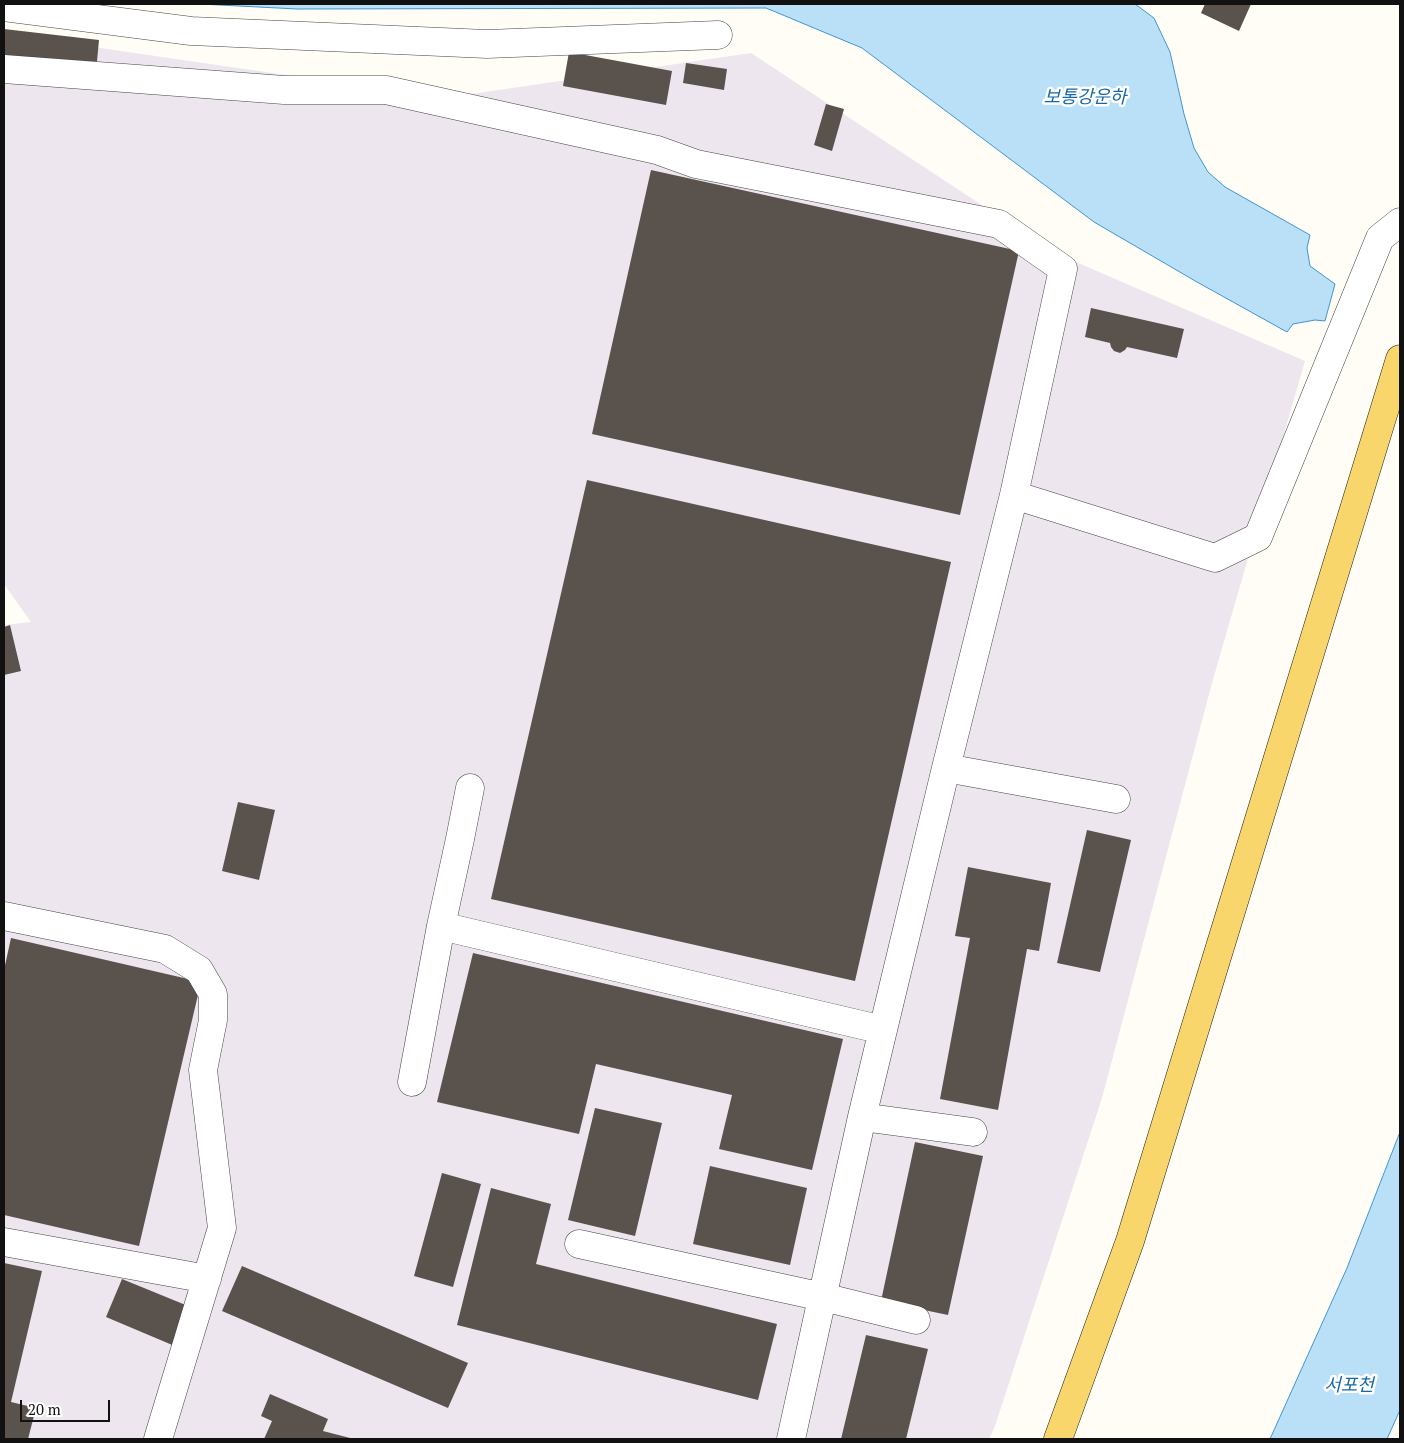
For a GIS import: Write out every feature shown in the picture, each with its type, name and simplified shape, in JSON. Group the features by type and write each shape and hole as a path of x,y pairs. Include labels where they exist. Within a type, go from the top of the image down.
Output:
{"main road":[{"path":"1058,1439 1130,1242 1400,359"}],"lane":[{"path":"4,7 191,31 477,43 718,35"},
{"path":"4,69 284,90 386,90 657,150 696,164 999,224 1063,269 1014,495 862,1117 791,1439"},
{"path":"1014,495 1215,558 1258,537 1380,238 1400,222"},
{"path":"946,768 1116,799"},
{"path":"412,1082 441,926 470,788"},
{"path":"4,916 165,949 199,970 213,994 213,1020 203,1070 222,1228 158,1439"},
{"path":"441,926 883,1030"},
{"path":"862,1117 973,1132"},
{"path":"4,1242 207,1278"},
{"path":"579,1244 823,1297 916,1320"}],"shaded area":[{"path":"4,34 444,98 751,53 1053,252 1305,361 1212,683 1102,1098 995,1426 989,1439 4,1439 4,625 31,622 4,584"}],"water":[{"name":"보통강운하","path":"200,4 1135,4 1154,18 1170,52 1194,148 1208,172 1225,187 1310,235 1307,248 1310,266 1335,284 1325,321 1315,320 1293,324 1287,332 1094,222 862,48 766,8 297,9"},
{"name":"서포천","path":"1400,1132 1400,1410 1387,1439 1270,1439 1347,1268"}],"building":[{"path":"1205,4 1251,4 1239,31 1201,13"},
{"path":"4,29 99,40 96,72 4,61"},
{"path":"569,52 672,71 666,105 563,86"},
{"path":"686,63 727,69 724,90 683,83"},
{"path":"826,104 844,109 832,151 814,145"},
{"path":"651,170 1019,251 960,515 592,434"},
{"path":"1091,308 1184,329 1177,358 1127,347 1120,353 1114,351 1110,343 1085,337"},
{"path":"587,480 951,562 855,981 491,899"},
{"path":"10,625 21,671 4,675 4,627"},
{"path":"238,802 275,810 259,880 222,871"},
{"path":"1087,830 1131,840 1100,972 1057,963"},
{"path":"968,867 1051,883 1039,951 1027,949 998,1110 940,1099 970,938 955,936"},
{"path":"11,938 201,982 139,1246 4,1215 4,970"},
{"path":"473,953 843,1039 812,1170 719,1149 732,1095 596,1064 579,1134 437,1102"},
{"path":"595,1108 662,1123 635,1236 568,1220"},
{"path":"915,1142 983,1156 948,1315 881,1301"},
{"path":"710,1166 807,1188 790,1265 693,1244"},
{"path":"442,1173 481,1184 453,1287 414,1276"},
{"path":"491,1188 551,1204 536,1264 777,1324 758,1400 457,1325"},
{"path":"4,1263 42,1271 11,1402 36,1408 28,1439 4,1439"},
{"path":"242,1266 468,1363 448,1408 222,1311"},
{"path":"122,1279 193,1308 177,1347 106,1317"},
{"path":"866,1335 928,1349 906,1439 841,1439"},
{"path":"270,1394 328,1419 323,1431 354,1439 264,1439 272,1421 261,1416"}]}
